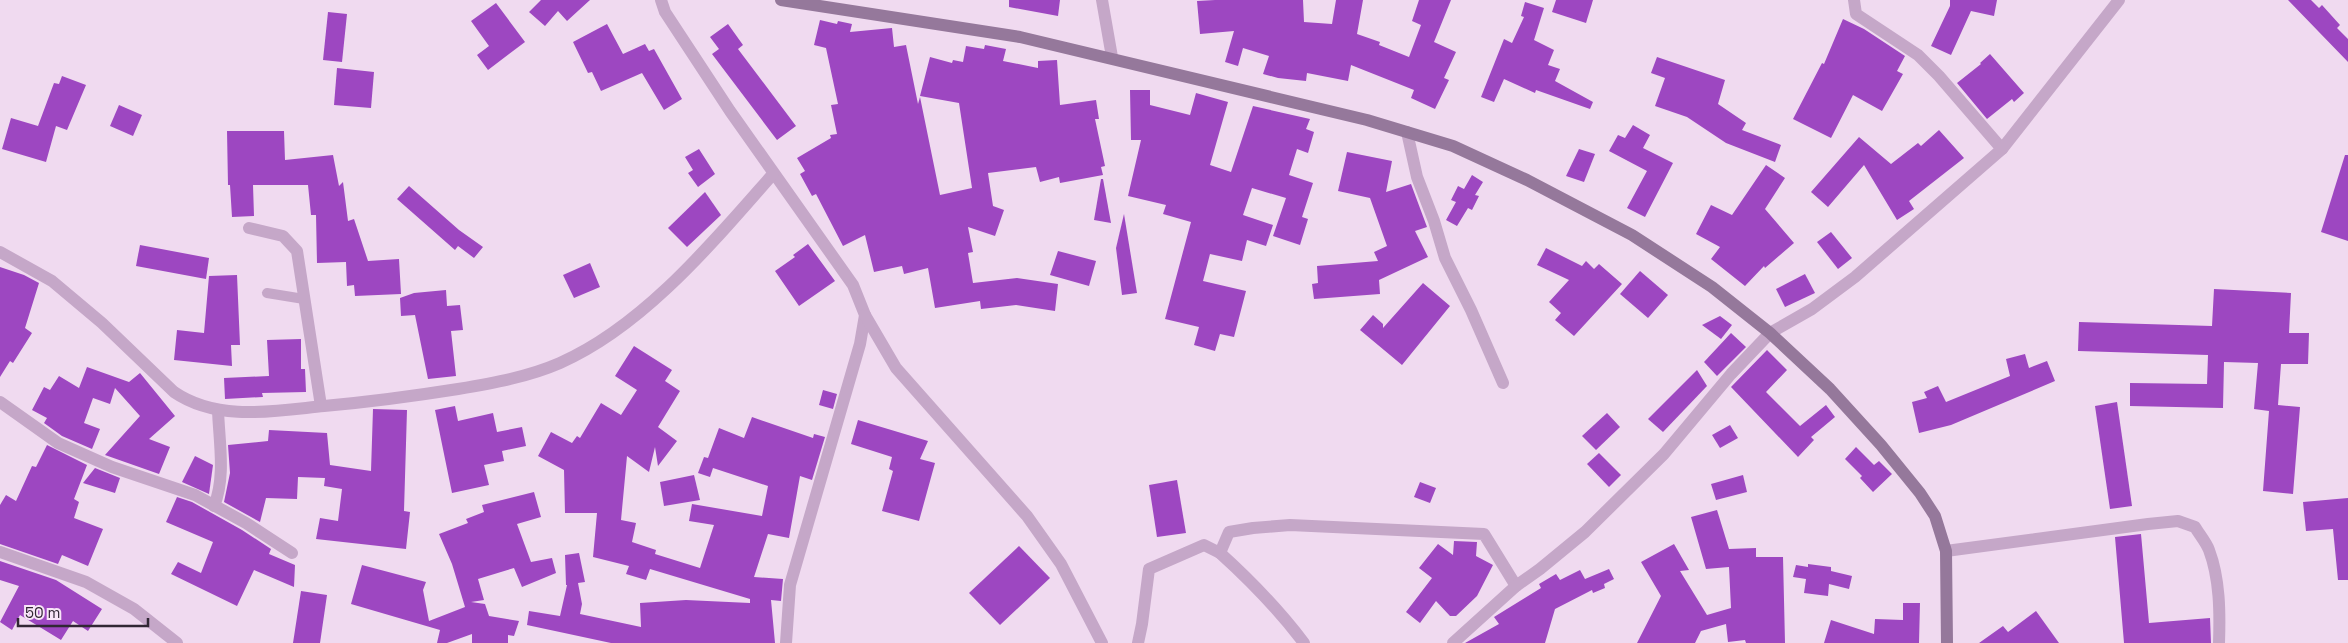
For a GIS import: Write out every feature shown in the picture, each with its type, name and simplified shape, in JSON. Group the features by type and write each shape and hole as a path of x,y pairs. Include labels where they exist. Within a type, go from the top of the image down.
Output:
{"main road":[{"path":"781,0 1020,37 1112,57 1292,101 1407,132 1461,150 1527,180 1632,235 1712,287 1770,333 1830,389 1881,445 1920,493 1935,516 1946,551 1947,643"}],"street":[{"path":"661,0 665,12 773,174 852,285 865,315 896,368 1027,516 1061,564 1102,643"},
{"path":"1102,0 1112,57"},
{"path":"1854,0 1856,14 1918,55 1940,76 2002,149"},
{"path":"1454,643 1516,586 1585,532 1664,454 1731,374 1770,333 1812,309 1855,277 2002,149 2120,0"},
{"path":"1407,132 1417,176 1434,221 1445,258 1471,310 1503,382"},
{"path":"0,252 52,281 102,323 174,392 187,401 226,412 394,400 507,380 561,363 617,330 673,283 773,174"},
{"path":"249,228 283,236 296,251 321,406"},
{"path":"786,643 790,585 860,344 865,315"},
{"path":"0,402 58,444 112,468 195,495 292,553"},
{"path":"214,506 220,492 218,410"},
{"path":"1946,551 2178,521 2195,527 2209,549 2216,579 2220,619 2219,643"},
{"path":"1220,553 1229,532 1290,525 1484,534 1516,586"},
{"path":"1138,643 1149,569 1204,545 1220,553 1286,619 1304,643"},
{"path":"0,552 86,582 134,609 177,643"}],"lane":[{"path":"266,293 304,299"}],"building":[{"path":"541,0 590,0 567,21 558,11 545,26 529,12"},
{"path":"1009,0 1060,0 1058,16 1009,7"},
{"path":"1303,0 1304,22 1332,24 1336,0 1363,0 1357,34 1380,42 1379,45 1409,57 1421,25 1412,21 1419,0 1451,0 1434,42 1456,52 1444,78 1449,80 1435,109 1411,98 1414,90 1351,65 1348,81 1307,73 1306,81 1278,78 1263,74 1269,56 1243,48 1238,66 1225,62 1234,31 1200,34 1197,1"},
{"path":"1556,0 1593,0 1586,23 1552,12"},
{"path":"1950,0 1997,0 1994,16 1971,11 1951,55 1931,46 1950,6"},
{"path":"2288,0 2311,0 2319,8 2322,5 2340,25 2337,28 2348,39 2348,62"},
{"path":"1525,2 1544,8 1534,40 1554,50 1548,65 1560,69 1555,81 1593,102 1590,109 1536,90 1535,93 1504,79 1494,102 1481,97 1504,39 1512,43 1524,17 1521,16"},
{"path":"496,3 525,42 488,70 477,55 489,46 471,21"},
{"path":"328,12 347,14 342,62 323,60"},
{"path":"1843,19 1864,29 1905,56 1897,71 1903,74 1882,111 1853,95 1831,138 1793,119 1822,63 1824,64"},
{"path":"820,20 837,24 838,21 852,24 850,32 892,28 894,47 906,45 918,104 920,97 940,195 972,188 959,103 920,96 930,57 952,63 953,60 963,62 966,46 984,49 985,45 1006,49 1003,61 1038,68 1038,61 1057,60 1060,105 1096,100 1099,119 1095,119 1105,166 1101,167 1103,175 1060,183 1059,177 1040,182 1036,167 988,173 993,206 1004,210 995,236 968,227 973,252 968,253 973,283 1017,278 1058,284 1055,311 1016,305 981,309 980,301 935,308 928,268 904,274 902,266 874,272 865,235 843,246 816,194 812,196 800,174 805,171 797,158 831,138 830,135 837,134 831,105 838,104 826,48 814,45"},
{"path":"607,24 623,54 645,44 649,51 654,49 682,99 664,110 642,73 601,91 592,72 588,73 573,42"},
{"path":"728,24 743,45 738,49 796,126 777,140 712,54 719,49 710,37"},
{"path":"1990,54 2024,93 2014,102 2012,99 1987,119 1957,83 1981,64"},
{"path":"1657,57 1725,80 1718,104 1746,123 1742,130 1781,145 1775,162 1726,143 1687,117 1655,106 1665,78 1651,73"},
{"path":"337,68 374,72 371,108 334,105"},
{"path":"62,76 86,85 67,130 56,126 46,162 2,149 11,118 38,126 54,83 59,84"},
{"path":"1130,90 1150,90 1150,105 1190,115 1196,93 1228,102 1210,165 1231,172 1253,106 1310,119 1306,129 1314,132 1308,153 1297,149 1289,175 1313,183 1302,217 1308,219 1300,245 1273,236 1286,198 1252,188 1243,215 1273,225 1266,246 1247,240 1242,261 1210,254 1203,281 1246,291 1234,337 1220,334 1215,351 1194,345 1199,327 1165,319 1191,222 1163,214 1166,205 1128,196 1141,140 1131,140"},
{"path":"119,105 142,115 133,136 110,126"},
{"path":"1633,125 1650,135 1643,148 1673,163 1645,217 1627,208 1647,171 1609,151 1618,135 1625,138"},
{"path":"1939,130 1964,158 1909,201 1914,209 1897,220 1864,165 1828,207 1811,192 1859,137 1891,164 1918,143 1921,146"},
{"path":"227,131 284,131 285,160 333,155 339,186 343,182 348,221 354,219 368,261 399,259 401,294 355,296 354,285 347,286 346,262 317,263 316,215 311,215 308,185 253,185 254,216 232,217 230,185 228,185"},
{"path":"699,149 715,174 698,187 688,173 693,170 685,157"},
{"path":"1579,149 1595,154 1584,182 1566,176"},
{"path":"1347,152 1392,161 1386,192 1411,184 1427,227 1415,231 1428,257 1379,280 1380,294 1314,299 1312,284 1318,283 1317,266 1378,261 1374,252 1387,246 1370,198 1338,191"},
{"path":"2345,155 2348,155 2348,241 2321,232"},
{"path":"1766,165 1785,178 1765,209 1794,243 1765,268 1764,266 1745,286 1711,259 1720,247 1696,234 1711,205 1732,215"},
{"path":"1472,175 1483,182 1475,195 1479,196 1472,210 1468,208 1457,226 1446,220 1456,202 1451,200 1458,186 1464,189"},
{"path":"1101,179 1103,179 1111,223 1094,220"},
{"path":"409,186 459,230 483,247 474,258 458,246 455,250 397,199"},
{"path":"705,192 721,215 687,247 668,228"},
{"path":"1124,214 1137,293 1122,295 1116,248"},
{"path":"1831,232 1852,258 1838,269 1817,242"},
{"path":"808,244 835,281 799,306 775,271 795,257 793,255"},
{"path":"140,245 209,258 206,279 136,266"},
{"path":"1546,248 1582,266 1586,261 1594,269 1599,264 1622,284 1574,336 1555,320 1561,313 1549,302 1569,280 1537,265"},
{"path":"1058,251 1096,261 1089,286 1050,275"},
{"path":"590,263 600,287 574,298 563,275"},
{"path":"0,267 24,275 39,283 25,328 32,333 13,363 10,361 0,377"},
{"path":"1640,271 1668,295 1648,318 1620,294"},
{"path":"1805,274 1815,293 1785,307 1776,289"},
{"path":"237,275 240,345 231,345 232,366 174,360 177,330 204,333 209,276"},
{"path":"1423,283 1450,306 1402,365 1360,330 1373,315 1383,324 1383,328"},
{"path":"2214,289 2291,293 2289,333 2309,333 2308,364 2281,364 2278,405 2300,407 2293,494 2263,491 2269,411 2254,409 2258,363 2224,362 2223,408 2130,406 2130,383 2207,384 2208,355 2078,351 2079,322 2212,326"},
{"path":"446,290 447,306 460,305 463,330 451,331 456,376 428,379 415,315 401,316 400,298 414,293"},
{"path":"1720,316 1732,325 1721,339 1702,325"},
{"path":"1731,333 1746,347 1717,376 1704,362"},
{"path":"301,339 301,369 305,369 306,392 262,393 263,397 225,399 224,378 269,376 267,340"},
{"path":"634,346 672,370 665,381 680,391 658,427 677,441 658,466 655,447 649,472 627,456 621,520 636,523 632,542 656,550 655,554 700,568 714,525 689,521 692,504 762,516 768,486 713,468 710,477 698,473 704,457 708,458 719,428 744,438 752,417 813,438 814,434 825,437 812,480 800,476 789,538 768,534 754,577 783,579 781,601 771,600 775,643 611,643 527,625 529,611 560,616 567,585 565,555 579,553 585,582 578,583 582,604 580,614 641,627 640,603 686,600 750,603 750,599 650,569 646,580 626,574 629,566 593,557 597,513 565,513 564,470 538,456 551,432 572,443 577,436 580,438 601,403 621,415 637,390 615,376"},
{"path":"1767,350 1787,370 1766,392 1800,426 1826,405 1835,417 1811,437 1814,440 1798,457 1731,387"},
{"path":"2025,354 2029,368 2047,361 2055,381 1951,425 1919,433 1912,402 1927,398 1924,392 1938,386 1946,402 2010,376 2006,359"},
{"path":"87,367 129,382 140,373 175,416 149,439 170,447 159,474 105,455 140,416 115,388 110,404 93,398 84,423 100,429 92,449 62,436 44,423 47,418 32,410 44,387 50,390 59,376 79,388"},
{"path":"1697,370 1707,386 1663,432 1648,419"},
{"path":"823,390 837,394 833,409 819,405"},
{"path":"2117,402 2132,506 2110,509 2095,406"},
{"path":"455,406 458,421 493,413 497,432 522,427 526,446 502,451 504,461 484,465 489,485 452,493 435,410"},
{"path":"373,409 407,410 404,511 410,512 406,549 316,539 320,518 338,521 342,489 324,486 325,478 298,477 297,499 266,498 260,522 224,502 230,473 228,445 268,441 269,430 327,433 330,465 371,471"},
{"path":"1607,413 1620,427 1596,450 1582,436"},
{"path":"858,420 928,441 920,459 935,463 919,521 882,511 893,471 889,469 892,457 851,444"},
{"path":"1730,425 1738,438 1720,448 1712,435"},
{"path":"47,445 87,465 74,499 79,502 74,518 103,529 88,566 62,555 58,564 0,544 0,505 6,495 16,501 32,466 36,467"},
{"path":"1856,447 1874,465 1879,461 1892,474 1873,492 1860,478 1862,476 1845,459"},
{"path":"1599,453 1621,475 1609,487 1587,464"},
{"path":"195,456 213,465 209,494 182,482"},
{"path":"95,468 120,478 115,493 83,483"},
{"path":"694,475 700,500 664,506 660,482"},
{"path":"1743,475 1747,492 1716,500 1711,484"},
{"path":"1177,480 1186,533 1157,537 1149,485"},
{"path":"1420,482 1436,488 1430,503 1414,497"},
{"path":"534,492 541,517 517,524 531,562 552,558 556,573 522,587 514,568 478,579 484,600 471,602 485,604 489,616 519,621 514,636 508,635 508,643 472,643 472,634 447,643 437,643 440,630 351,604 362,565 426,582 423,590 429,621 465,607 452,564 439,534 468,523 466,519 484,512 482,505"},
{"path":"177,497 192,502 242,530 271,549 269,554 295,565 294,587 254,570 237,606 171,574 178,562 201,573 213,542 166,522"},
{"path":"2348,498 2348,580 2338,580 2333,529 2306,531 2303,502"},
{"path":"1717,510 1729,549 1756,548 1756,557 1783,557 1785,643 1746,643 1745,640 1728,642 1726,624 1701,631 1695,643 1637,643 1661,596 1641,562 1674,544 1689,570 1680,571 1707,615 1731,608 1729,567 1706,569 1691,517"},
{"path":"2141,534 2149,623 2210,618 2211,643 2124,643 2115,537"},
{"path":"1454,541 1477,542 1476,556 1493,565 1477,596 1456,616 1450,616 1436,601 1420,623 1406,612 1432,578 1419,568 1438,544 1453,555"},
{"path":"1019,546 1050,578 1000,625 969,593"},
{"path":"0,561 56,580 102,609 88,631 73,621 61,640 20,615 12,630 0,622 19,586 0,580"},
{"path":"1808,564 1831,567 1831,571 1852,576 1849,589 1829,584 1828,596 1804,593 1806,579 1793,577 1796,565 1808,567"},
{"path":"1609,569 1614,579 1604,584 1605,588 1593,593 1592,590 1555,609 1545,643 1465,643 1499,624 1494,617 1541,588 1539,584 1556,574 1560,580 1580,570 1585,579"},
{"path":"301,591 327,595 320,643 293,643"},
{"path":"1903,603 1920,603 1919,643 1824,643 1831,620 1874,634 1875,619 1903,620"},
{"path":"2036,611 2059,643 1979,643 2003,626 2008,632"}]}
